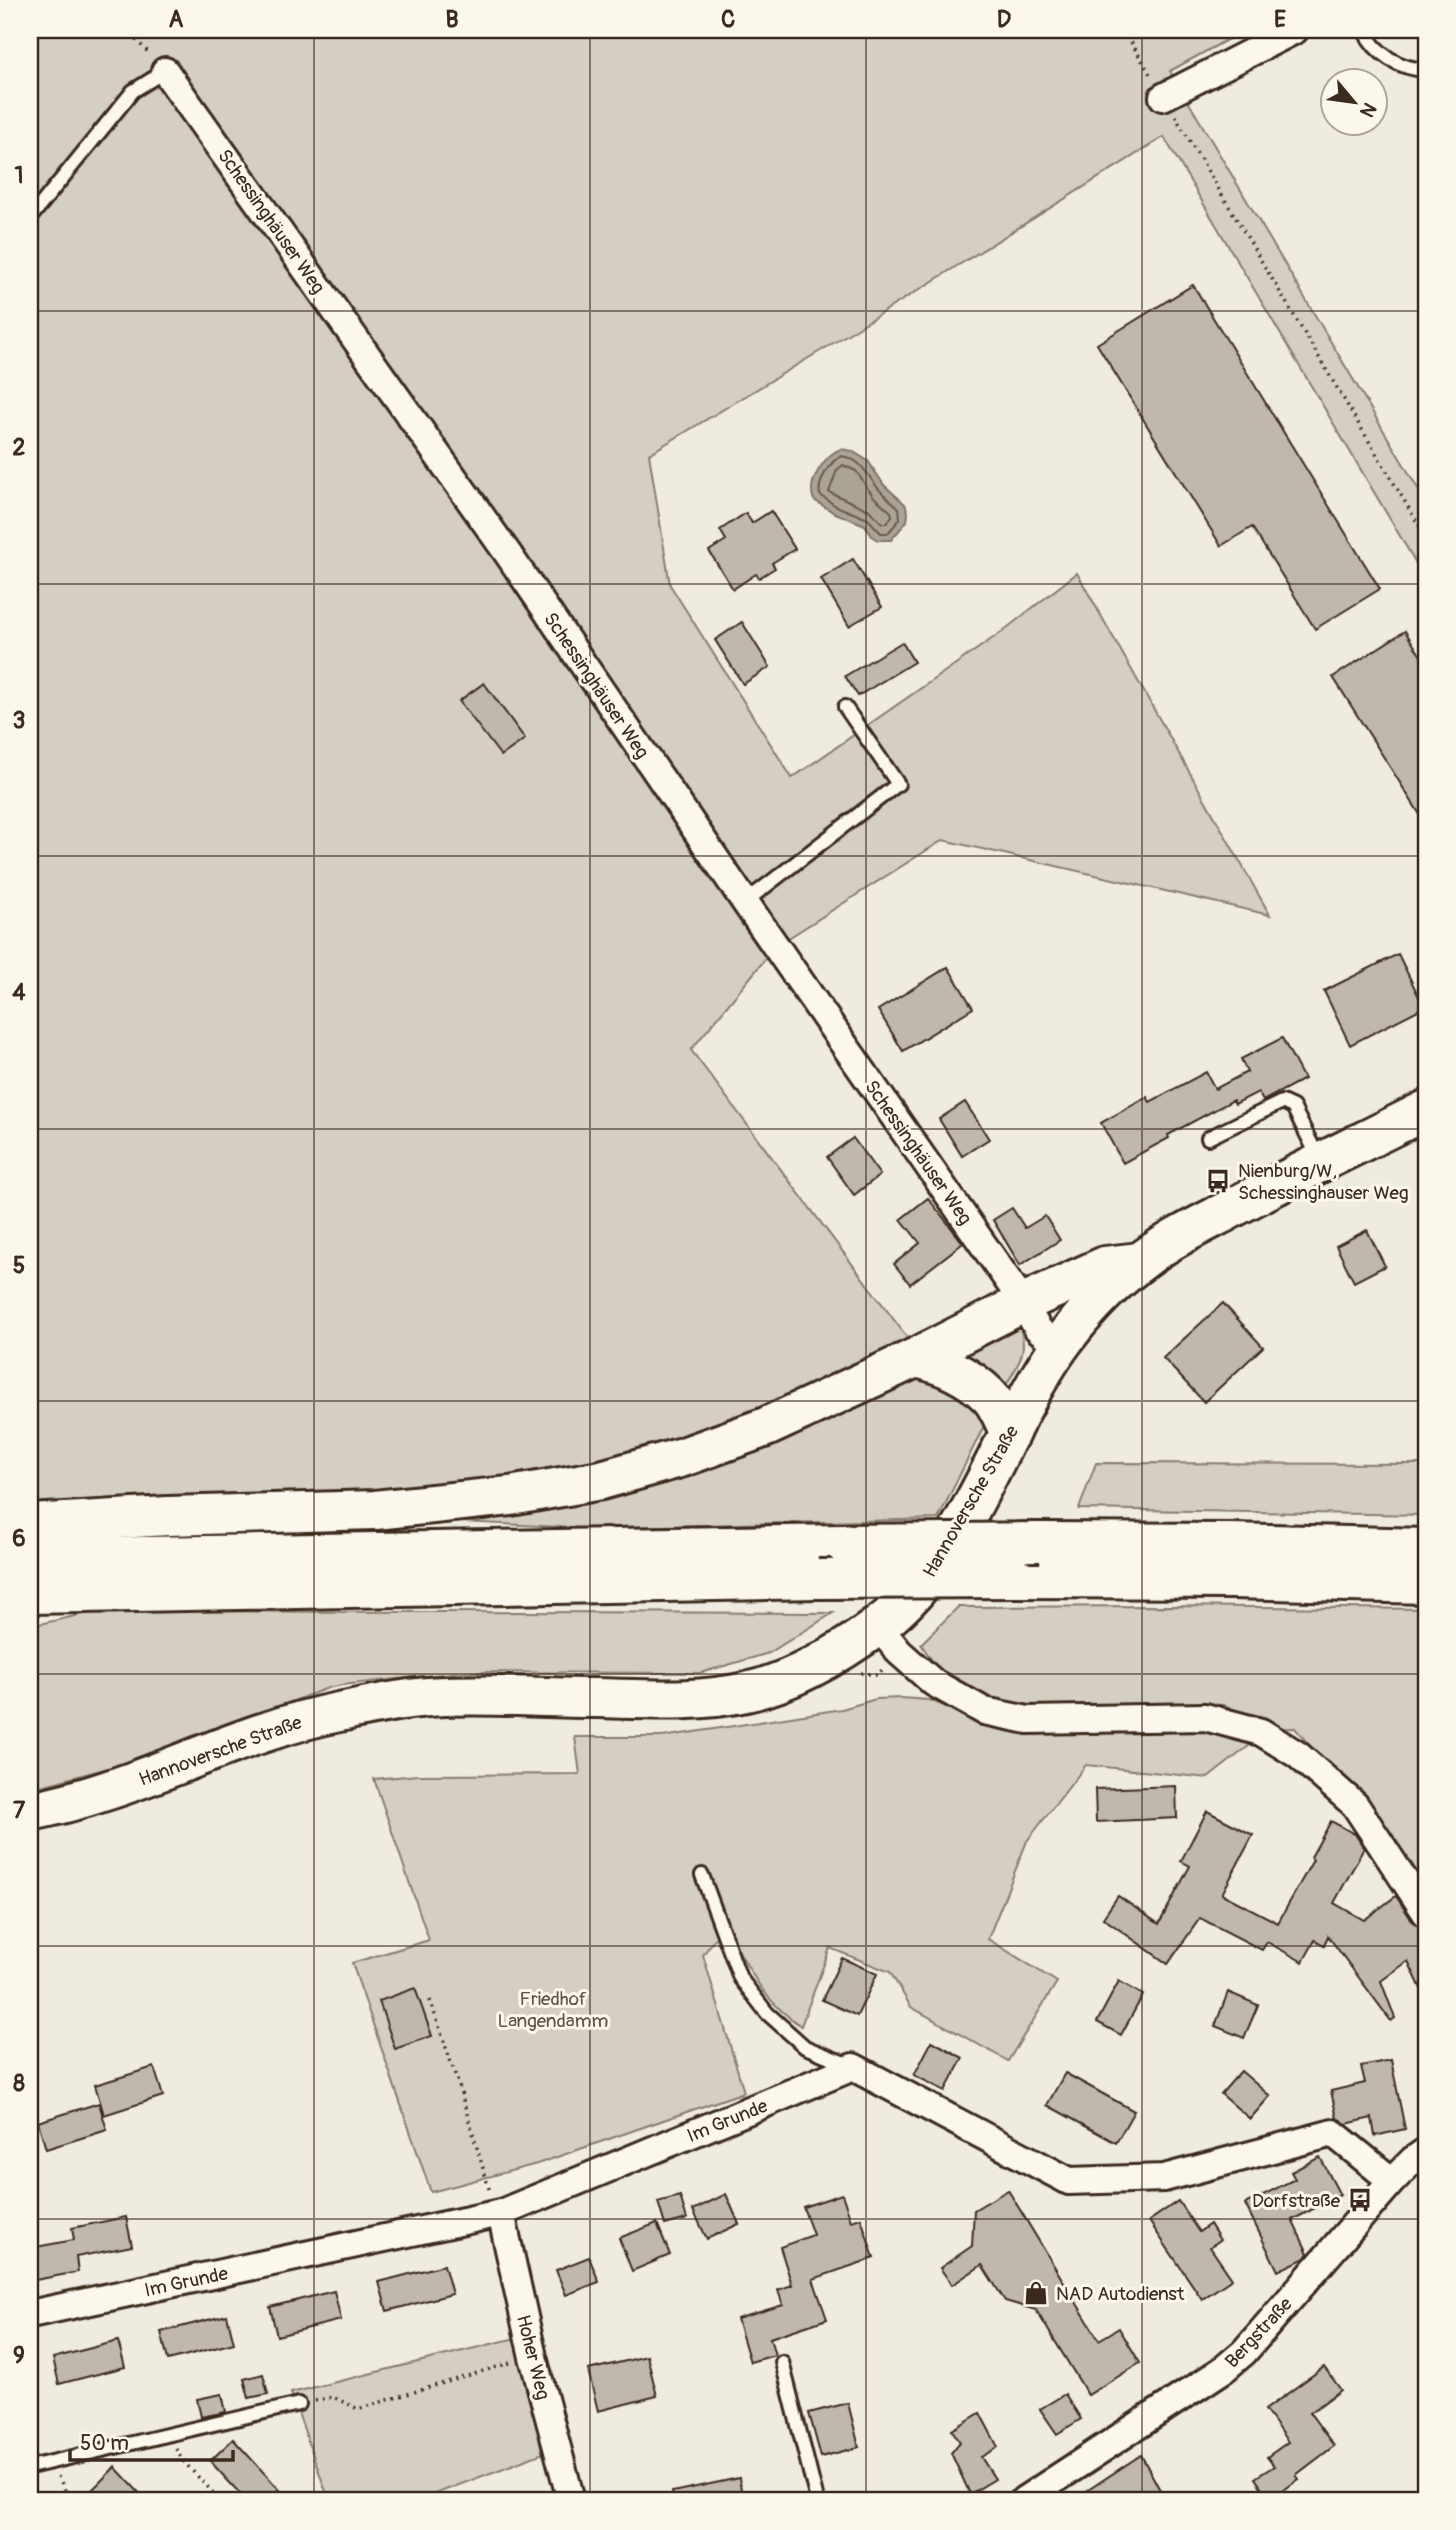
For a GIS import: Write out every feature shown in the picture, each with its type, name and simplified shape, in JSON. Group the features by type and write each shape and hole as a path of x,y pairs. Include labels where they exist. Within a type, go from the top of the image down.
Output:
{"main road":[{"name":"Hannoversche Straße","path":"30,1811 100,1793 249,1736 317,1716 381,1703 444,1696 688,1700 748,1692 889,1639 912,1598 941,1557 1035,1386 1059,1347 1095,1302 1140,1262 1193,1229 1426,1110"},
{"path":"30,1524 168,1516 375,1510 510,1496 601,1480 683,1457 766,1427 1105,1266 1140,1262"},
{"path":"915,1358 934,1362 967,1379 990,1396 1010,1433"},
{"path":"30,1558 1040,1542 1426,1548"},
{"path":"30,1594 818,1579 1233,1579 1426,1584"},
{"path":"30,1615 137,1591"}],"street":[{"path":"1163,97 1296,30"},
{"name":"Schessinghäuser Weg","path":"165,71 508,554 1023,1303 1038,1329 1059,1347"},
{"path":"889,1639 934,1683 984,1711 1028,1720 1205,1717 1261,1732 1298,1755 1355,1805 1426,1913"},
{"path":"853,2067 1069,2181 1164,2178 1333,2133 1392,2180"},
{"name":"Im Grunde","path":"30,2315 499,2214 853,2067"},
{"name":"Bergstraße","path":"1024,2500 1224,2369 1244,2352 1392,2180 1426,2151"},
{"name":"Hoher Weg","path":"499,2214 571,2500"}],"lane":[{"path":"1364,30 1369,40 1391,61 1426,70"},
{"path":"30,218 133,91 165,71"},
{"path":"745,902 898,784 845,707"},
{"path":"1208,1138 1282,1102 1293,1107 1320,1163"},
{"path":"702,1875 740,1978 767,2013 805,2047 853,2067"},
{"path":"782,2362 817,2500"},
{"path":"30,2468 299,2404"}],"path":[{"path":"126,30 165,71"},
{"path":"1124,30 1426,537"},
{"path":"860,1673 877,1675 889,1639"},
{"path":"430,2000 499,2214"},
{"path":"299,2404 333,2397 358,2409 533,2357"},
{"path":"167,2435 183,2461 220,2500"},
{"path":"51,2462 66,2492 74,2500"}],"green space":[{"path":"30,30 1245,30 1170,71 1426,502 1426,580 1164,137 827,347 649,454 670,585 792,778 1003,631 1077,573 1270,915 943,840 776,946 691,1050 913,1345 951,1387 977,1410 985,1424 938,1519 584,1528 66,1503 30,1507"},
{"path":"1016,1319 1021,1330 1023,1350 1016,1368 999,1396 944,1356"},
{"path":"1096,1463 1426,1464 1426,1515 1079,1509"},
{"path":"958,1607 1426,1609 1426,1890 1397,1849 1295,1728 1270,1729 1225,1705 1010,1706 965,1687 937,1668 921,1644"},
{"path":"98,1611 833,1613 769,1653 700,1673 462,1672 328,1688 119,1765 30,1789 30,1626"},
{"name":"Friedhof Langendamm","path":"876,1699 929,1700 981,1720 1203,1728 1254,1742 1208,1778 1086,1765 1027,1841 988,1939 1057,1982 1008,2061 911,2007 890,1972 830,1948 801,2026 774,2004 748,1968 724,1926 703,1955 744,2092 537,2164 431,2192 352,1963 429,1940 374,1779 418,1775 580,1774 575,1737 662,1737 842,1709"},
{"path":"516,2338 546,2452 419,2500 329,2500 291,2393"}],"water":[{"path":"841,449 852,451 868,461 884,485 905,504 907,521 891,540 878,540 865,525 833,512 814,500 812,493 818,470 829,457"}],"building":[{"path":"1193,285 1380,589 1315,629 1252,527 1221,546 1097,344"},
{"path":"771,511 795,549 772,563 775,568 759,578 756,574 733,589 709,551 726,540 720,530 746,513 752,523"},
{"path":"853,559 882,607 849,626 821,579"},
{"path":"742,622 770,667 743,684 715,640"},
{"path":"1405,631 1426,664 1426,824 1333,677"},
{"path":"902,642 914,662 858,696 845,676"},
{"path":"484,683 525,739 501,756 459,701"},
{"path":"1398,954 1424,1007 1350,1045 1324,991"},
{"path":"948,967 973,1008 903,1051 878,1010"},
{"path":"1282,1038 1304,1079 1263,1101 1258,1092 1235,1104 1233,1100 1123,1163 1101,1123 1147,1097 1150,1102 1206,1072 1215,1089 1247,1072 1241,1059"},
{"path":"965,1102 989,1139 962,1156 939,1119"},
{"path":"853,1138 880,1175 854,1195 827,1157"},
{"path":"928,1198 963,1243 910,1284 894,1264 920,1243 901,1219"},
{"path":"1012,1208 1025,1228 1045,1216 1060,1240 1020,1265 993,1220"},
{"path":"1367,1230 1385,1266 1354,1282 1336,1246"},
{"path":"1223,1303 1263,1347 1204,1402 1163,1358"},
{"path":"1176,1786 1177,1818 1096,1822 1095,1789"},
{"path":"1207,1811 1253,1835 1222,1894 1278,1923 1331,1821 1355,1834 1364,1848 1334,1903 1364,1920 1396,1896 1413,1922 1426,1929 1426,1999 1408,1961 1381,1981 1395,2018 1391,2021 1328,1936 1324,1945 1315,1940 1303,1962 1267,1942 1262,1950 1200,1918 1168,1964 1103,1918 1118,1896 1159,1924 1190,1866 1181,1861"},
{"path":"842,1958 877,1974 857,2016 822,2000"},
{"path":"1119,1981 1143,1995 1121,2035 1097,2022"},
{"path":"415,1988 432,2036 395,2049 379,2001"},
{"path":"1228,1992 1258,2005 1244,2038 1215,2026"},
{"path":"932,2041 963,2058 945,2091 914,2075"},
{"path":"1391,2060 1405,2129 1375,2136 1372,2118 1346,2124 1337,2118 1331,2091 1365,2083 1361,2066"},
{"path":"154,2067 163,2096 104,2115 95,2085"},
{"path":"1241,2071 1270,2096 1250,2119 1221,2094"},
{"path":"1065,2073 1134,2111 1116,2143 1047,2105"},
{"path":"99,2103 107,2130 46,2149 38,2122"},
{"path":"1320,2157 1340,2195 1292,2220 1308,2253 1305,2258 1278,2271 1245,2204 1295,2179 1291,2172"},
{"name":"NAD Autodienst","path":"1008,2190 1099,2340 1119,2328 1140,2363 1088,2395 1036,2310 1005,2301 982,2265 952,2285 940,2268 972,2246 974,2210"},
{"path":"726,2194 739,2224 707,2239 693,2210"},
{"path":"842,2194 851,2221 861,2218 874,2258 813,2279 827,2319 770,2338 775,2355 750,2362 737,2319 783,2305 778,2290 792,2285 780,2247 813,2235 803,2207"},
{"path":"680,2196 687,2219 665,2225 658,2202"},
{"path":"1178,2201 1199,2232 1210,2224 1220,2240 1210,2247 1232,2279 1202,2299 1149,2221"},
{"path":"126,2217 132,2246 76,2257 78,2272 30,2281 30,2248 74,2240 72,2228"},
{"path":"657,2223 670,2255 632,2271 619,2238"},
{"path":"589,2257 599,2282 566,2295 556,2270"},
{"path":"444,2265 452,2294 387,2311 379,2282"},
{"path":"334,2291 341,2320 277,2336 270,2307"},
{"path":"227,2315 234,2343 168,2360 161,2332"},
{"path":"118,2341 125,2367 59,2384 53,2358"},
{"path":"647,2356 657,2396 598,2411 588,2370"},
{"path":"1324,2367 1341,2390 1310,2413 1334,2446 1296,2475 1299,2479 1270,2500 1255,2478 1274,2466 1267,2457 1288,2442 1265,2410"},
{"path":"263,2374 268,2394 249,2398 244,2379"},
{"path":"222,2394 226,2412 201,2417 197,2399"},
{"path":"1065,2394 1081,2419 1057,2434 1040,2409"},
{"path":"848,2403 859,2447 821,2457 809,2413"},
{"path":"980,2413 998,2447 981,2457 995,2479 970,2494 951,2453 960,2442 952,2430"},
{"path":"233,2439 289,2500 246,2500 231,2484 210,2461"},
{"path":"1141,2455 1160,2490 1143,2500 1073,2500"},
{"path":"115,2467 146,2500 100,2500 91,2491"},
{"path":"739,2478 743,2500 673,2500 672,2492"}],"place":[{"name":"Nienburg/W, Schessinghauser Weg","path":"1218,1181"},
{"name":"Dorfstraße","path":"1360,2200"},
{"name":"NAD Autodienst","path":"1036,2293"}]}
